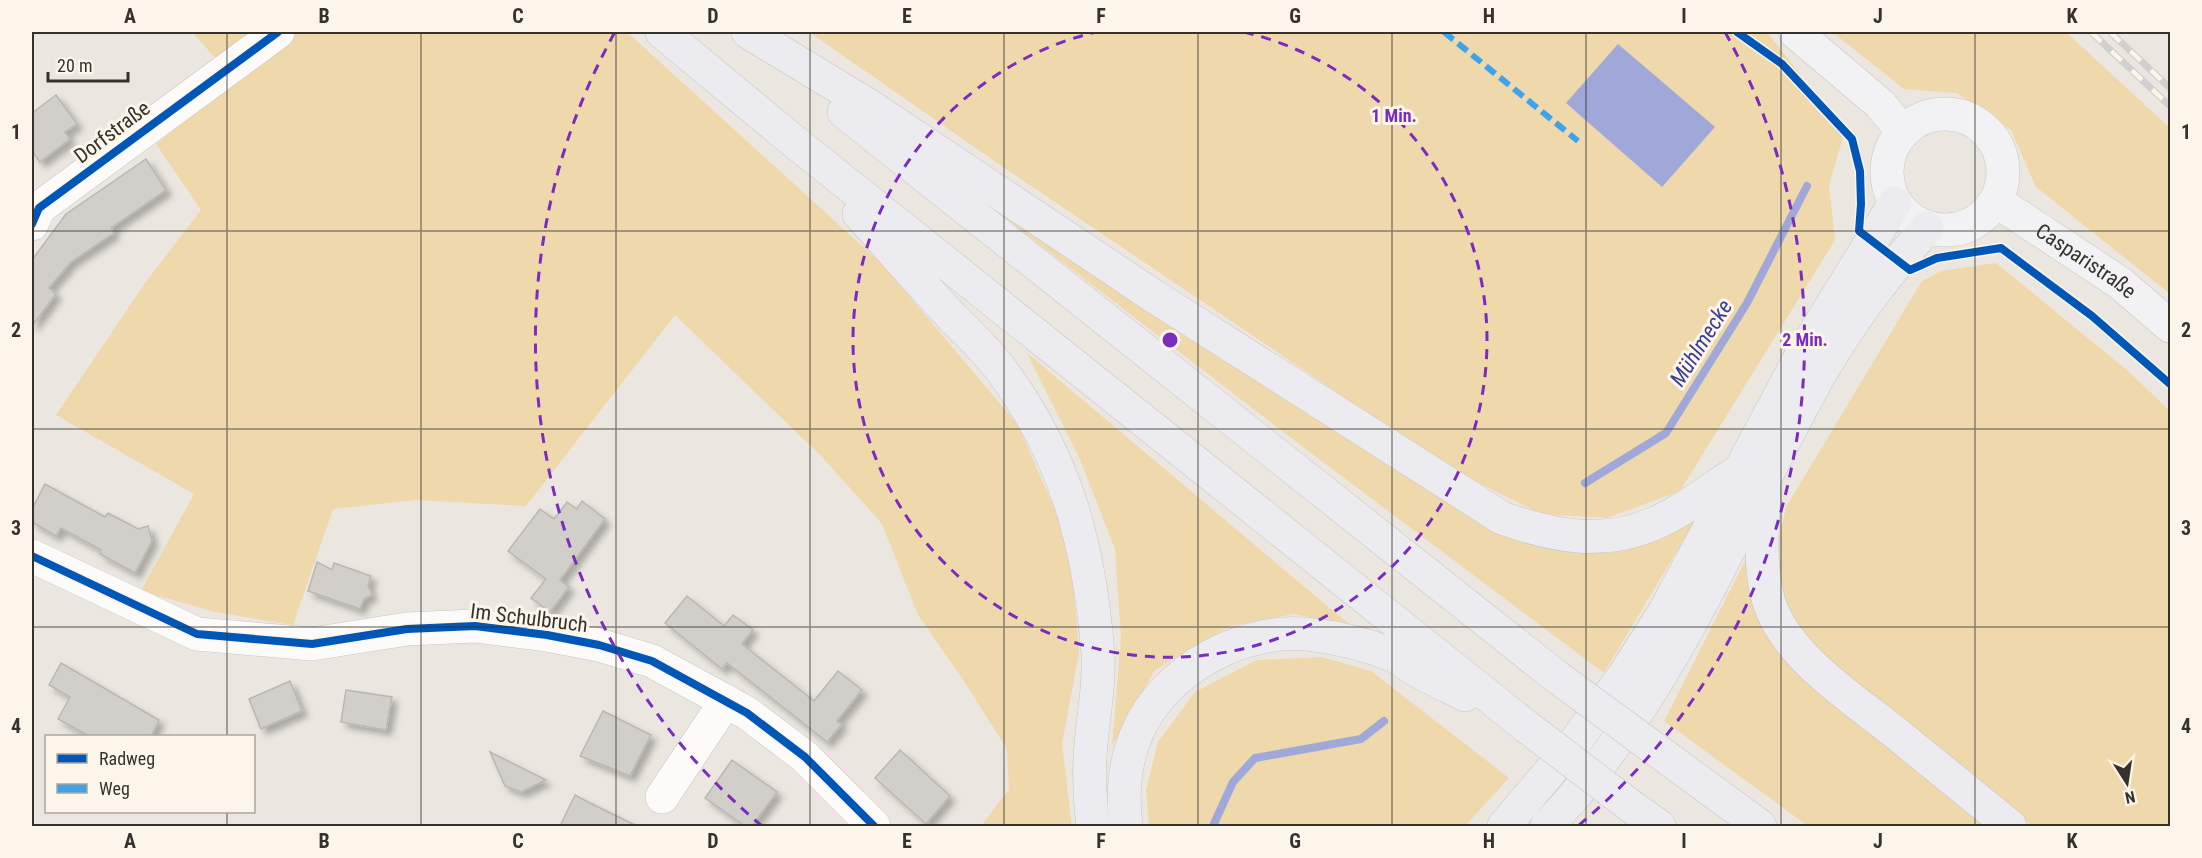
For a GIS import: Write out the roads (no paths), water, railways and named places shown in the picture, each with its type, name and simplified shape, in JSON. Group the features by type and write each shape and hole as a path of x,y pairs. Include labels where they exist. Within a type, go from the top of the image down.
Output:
{"highway":[{"path":"662,32 791,139 1527,727 1659,826"},
{"path":"742,32 1557,677 1760,826"},
{"path":"748,32 868,105 1152,295 1502,518 1536,530 1566,536 1600,537 1632,532 1656,523 1752,476"},
{"path":"791,139 946,310 982,346 1002,371 1042,434 1061,477 1084,544 1095,621 1098,688 1091,745 1090,785 1093,826"},
{"path":"1546,826 1588,781 1629,724 1678,647 1802,354 1895,203"},
{"path":"1504,826 1575,742 1623,677 1752,476 1878,288 1897,261 1927,228"},
{"path":"1752,476 1769,603 1779,625 1790,640 1825,675 2010,826"},
{"path":"1126,826 1123,800 1126,768 1137,732 1155,702 1206,657 1243,642 1278,635 1311,634 1364,645 1391,654 1416,670 1527,727"}],"main road":[{"path":"1795,32 1880,104 1903,132"},
{"path":"1942,114 1964,117 1987,129 2000,151 2002,178 1996,201 1987,213 1964,227 1945,230 1927,228 1910,219 1895,203 1888,186 1890,148 1914,122 1926,116 1942,114"},
{"name":"Casparistraße","path":"1996,201 2120,283 2170,326"}],"street":[{"name":"Dorfstraße","path":"34,211 278,32"},
{"name":"Im Schulbruch","path":"32,556 197,634 312,644 407,629 475,626 547,635 599,645 652,661 747,713 805,756 874,826"},
{"path":"662,797 726,701"}],"water":[{"path":"1618,44 1715,127 1662,187 1566,103"}],"waterway":[{"name":"Mühlmecke","path":"1585,483 1666,433 1747,303 1807,186"},
{"name":"Mühlmecke","path":"1213,826 1233,782 1255,758 1361,739 1384,721"}],"railway":[{"path":"2091,32 2170,106"},
{"path":"2110,32 2170,88"}]}
